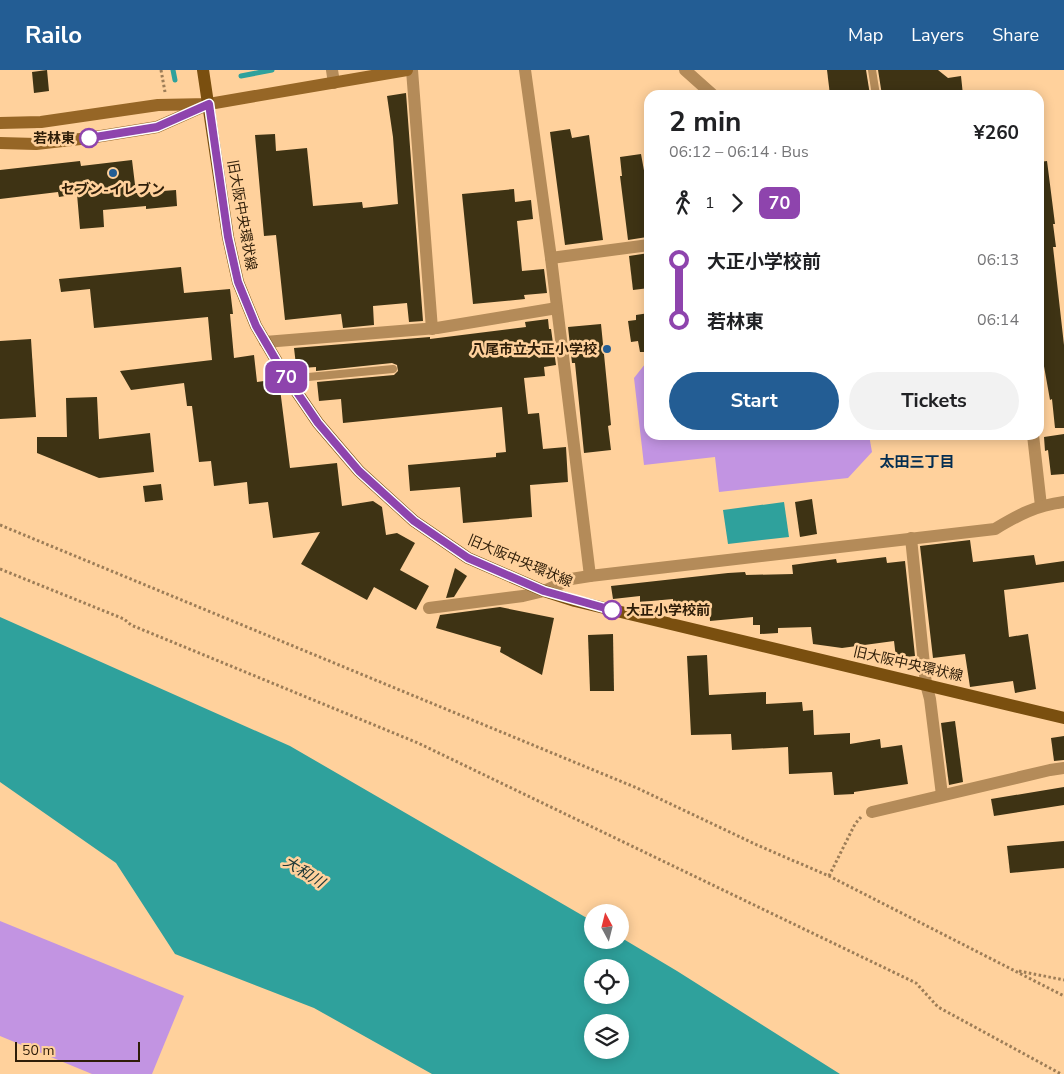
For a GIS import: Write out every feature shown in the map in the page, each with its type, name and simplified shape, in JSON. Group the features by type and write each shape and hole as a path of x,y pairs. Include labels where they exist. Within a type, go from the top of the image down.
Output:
{"main road":[{"name":"旧大阪中央環状線","path":"202,70 209,104 228,237 238,282 256,326 287,379 318,423 359,471 414,521 468,558 544,591 584,603 1064,718"}],"street":[{"path":"0,143 36,144 157,127 209,104 333,76 407,70"},
{"path":"412,70 432,329"},
{"path":"525,70 551,258 590,576"},
{"path":"685,70 707,90"},
{"path":"0,123 41,122 158,105 209,104"},
{"path":"551,258 644,246"},
{"path":"265,342 432,329 556,308"},
{"path":"1034,440 1041,506"},
{"path":"429,608 523,596 544,591 570,580 590,576 995,529 1013,518 1041,506 1064,502"},
{"path":"911,538 926,684 931,708 942,795"},
{"path":"872,812 1064,768"}],"lane":[{"path":"872,70 875,90"},
{"path":"287,379 393,368"}],"path":[{"path":"161,70 165,92"},
{"path":"0,525 637,788 757,846 829,876 1064,996"},
{"path":"0,569 418,743 916,983 938,1006 1061,1074"},
{"path":"829,876 855,824 863,815 872,812"},
{"path":"1014,969 1064,980"}],"shaded area":[{"path":"644,365 644,440 870,440 872,452 848,478 719,492 715,457 644,465 634,378"},
{"path":"0,921 184,996 152,1074 92,1074 0,1036"}],"water":[{"path":"784,502 789,537 728,544 723,510"},
{"name":"大和川","path":"0,617 290,746 584,916 584,949 629,949 629,942 840,1074 432,1074 314,1008 175,954 116,863 0,782"}],"building":[{"path":"47,70 49,91 34,93 32,72"},
{"path":"827,70 866,70 869,90 829,90"},
{"path":"878,70 938,70 948,78 961,76 962,90 881,90"},
{"path":"406,93 423,321 409,322 407,303 373,306 374,325 343,328 341,314 285,320 276,235 264,236 255,135 275,134 276,151 307,148 313,206 362,202 363,208 398,204 393,137 387,96"},
{"path":"570,129 572,138 589,135 603,240 565,245 550,132"},
{"path":"641,154 644,170 644,237 628,240 620,176 622,176 620,157"},
{"path":"132,160 136,193 176,190 177,206 146,209 146,206 103,210 104,227 80,229 77,194 59,197 58,192 0,199 0,170 80,161 81,166"},
{"path":"1044,161 1047,161 1055,224 1053,224 1056,247 1053,247 1064,345 1064,428 1055,428 1052,399 1050,400 1044,366"},
{"path":"514,189 515,202 531,200 533,219 517,221 522,271 544,269 547,293 524,295 525,299 473,304 462,194"},
{"path":"644,254 644,289 633,290 629,256"},
{"path":"181,267 184,293 230,289 233,314 230,314 234,358 254,355 257,382 278,379 290,468 337,463 342,506 373,501 382,507 386,535 397,533 415,543 400,570 429,586 416,610 374,587 367,600 301,564 320,532 273,538 268,502 249,504 247,482 214,486 211,461 199,462 192,406 187,406 184,383 131,390 120,371 212,360 208,317 94,328 90,289 61,292 59,279"},
{"path":"644,314 644,352 640,352 638,341 631,342 628,321 636,320 636,315"},
{"path":"548,319 556,365 544,367 545,376 524,378 528,414 539,413 543,449 566,447 568,482 530,485 532,517 463,523 460,487 410,491 408,465 496,457 496,453 506,452 502,407 343,423 341,399 319,401 317,382 394,375 398,371 397,365 392,363 316,371 316,367 302,368 296,365 294,348 430,337 430,339 526,327 525,322"},
{"path":"601,324 611,425 608,426 611,450 584,453 575,363 572,363 568,327"},
{"path":"31,339 36,417 0,419 0,341"},
{"path":"97,397 99,439 150,433 154,472 99,478 37,453 37,437 67,437 66,398"},
{"path":"1064,434 1064,474 1051,475 1048,450 1045,451 1044,437"},
{"path":"161,484 163,500 145,502 143,486"},
{"path":"812,499 817,534 800,537 795,502"},
{"path":"970,540 973,562 1034,555 1036,565 1064,561 1064,582 1004,590 1009,637 1028,634 1036,689 1015,693 1013,681 970,687 965,654 933,658 920,546"},
{"path":"886,557 887,563 905,561 915,656 896,658 894,641 842,648 813,644 811,627 778,628 778,633 760,634 760,625 753,625 753,617 710,621 709,602 673,605 673,599 640,602 640,596 613,599 611,586 728,573 745,572 746,575 793,574 792,565 836,559 837,563"},
{"path":"455,568 467,576 454,597 446,598"},
{"path":"500,607 554,618 542,675 500,652 501,647 436,628 440,615"},
{"path":"613,634 614,691 590,691 588,635"},
{"path":"707,655 709,695 766,692 766,704 802,702 803,711 813,710 814,735 850,733 850,744 880,739 881,748 902,745 908,784 854,792 854,794 834,795 832,772 789,774 788,747 732,750 731,734 691,735 687,656"},
{"path":"955,721 963,782 949,785 941,723"},
{"path":"1064,736 1064,760 1054,761 1051,738"},
{"path":"1064,787 1064,805 994,816 991,799"},
{"path":"1064,841 1064,868 1010,873 1007,846"}],"waterway":[{"path":"173,70 175,80"},
{"path":"241,76 272,70"}],"bus line":[{"name":"70","path":"89,138 157,127 209,104 228,237 238,282 256,326 283,372 318,423 359,471 414,521 468,558 544,591 574,601 612,610"}],"place":[{"name":"若林東","path":"89,138"},
{"name":"セブン-イレブン","path":"113,173"},
{"name":"八尾市立大正小学校","path":"607,349"},
{"name":"大正小学校前","path":"612,610"}],"district":[{"name":"太田三丁目","path":"917,462"}]}
